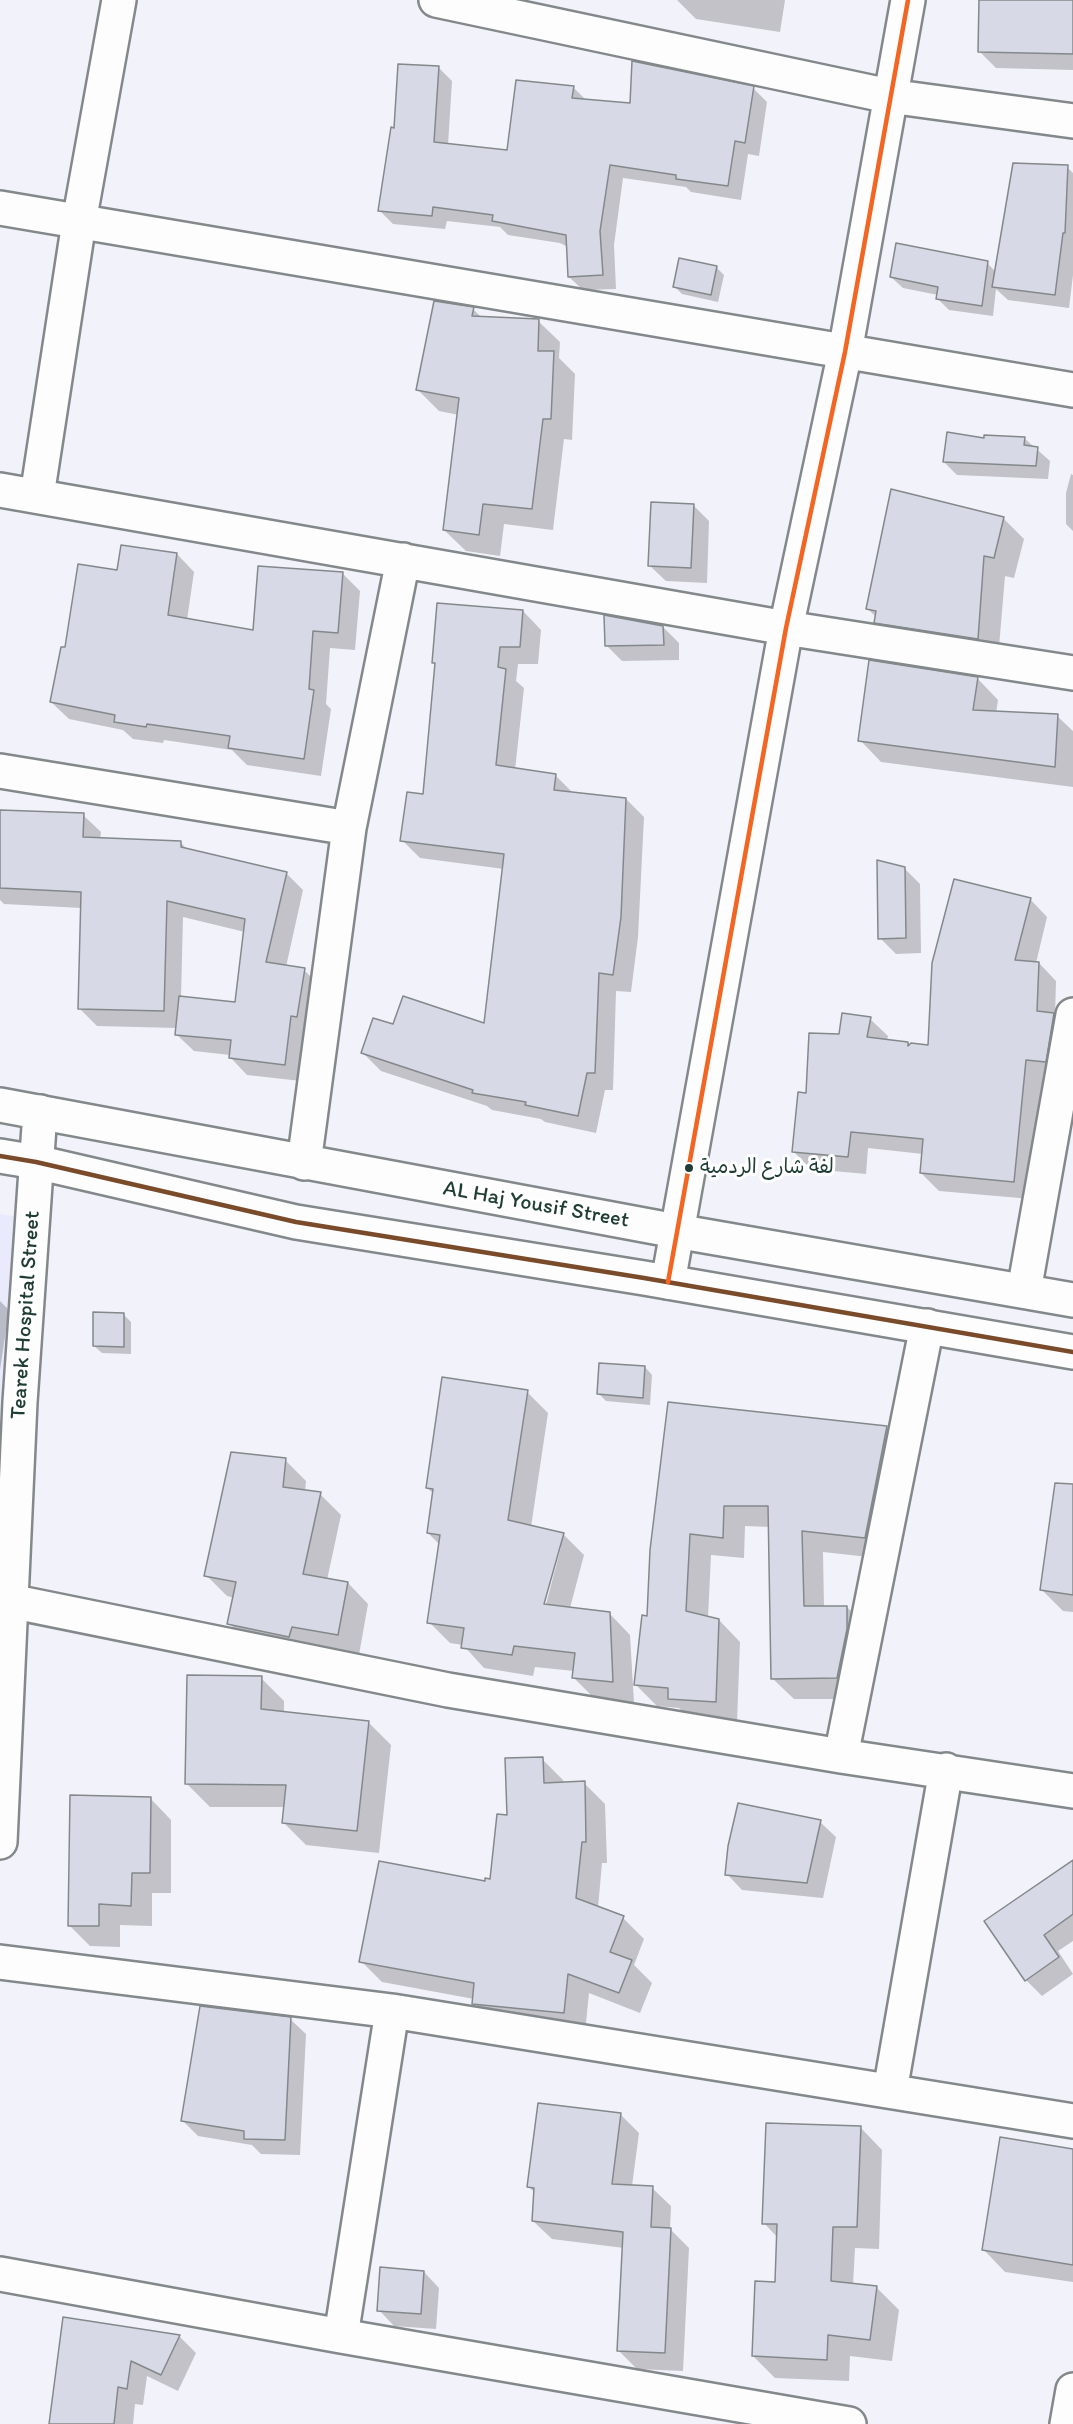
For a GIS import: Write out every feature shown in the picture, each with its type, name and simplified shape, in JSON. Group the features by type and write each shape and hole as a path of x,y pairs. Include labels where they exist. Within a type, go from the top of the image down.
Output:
{"street":[{"path":"38,496 79,222 120,0"},
{"path":"436,0 889,96 1073,121"},
{"path":"668,1282 786,628 845,352 908,0"},
{"path":"0,208 1073,390"},
{"path":"0,490 786,628 1073,673"},
{"path":"304,1162 349,828 402,560"},
{"path":"0,771 349,828"},
{"path":"1024,1291 1073,1015"},
{"name":"AL Haj Yousif Street","path":"0,1105 676,1231 1073,1300"},
{"name":"Tearek Hospital Street","path":"0,1842 5,1600 40,1112"},
{"path":"0,1156 36,1162 296,1222 668,1282 1073,1352"},
{"path":"841,1756 927,1326"},
{"path":"5,1600 448,1689 841,1756 946,1770 1073,1791"},
{"path":"890,2091 946,1770"},
{"path":"0,1962 392,2011 1073,2121"},
{"path":"341,2336 392,2011"},
{"path":"0,2274 849,2424"},
{"path":"1067,2424 1073,2390"}],"shaded area":[{"path":"0,1214 30,1219 3,1414 0,1413"}],"building":[{"path":"979,0 1073,0 1073,54 978,52"},
{"path":"632,61 754,86 745,143 735,141 728,186 676,179 676,175 610,165 600,231 603,275 568,277 566,235 492,221 493,215 433,207 432,216 378,211 391,127 394,128 398,64 439,66 434,142 507,150 516,80 574,86 572,98 630,103"},
{"path":"1013,163 1068,165 1065,233 1063,233 1055,295 992,287"},
{"path":"896,243 988,261 982,306 936,299 938,287 890,277"},
{"path":"679,258 717,266 711,295 673,287"},
{"path":"434,301 474,307 472,316 539,319 538,351 554,351 551,419 543,419 532,509 483,504 479,535 443,530 459,398 416,390"},
{"path":"947,432 984,438 984,435 1025,437 1024,445 1038,447 1036,466 943,462"},
{"path":"891,489 1004,517 994,558 984,556 978,639 874,623 876,611 866,609"},
{"path":"651,502 694,504 691,568 648,566"},
{"path":"121,545 177,553 168,615 253,630 258,566 343,572 338,633 313,631 309,689 314,690 304,759 228,748 230,736 147,724 146,727 114,722 115,715 50,702 61,647 65,647 78,564 117,570"},
{"path":"437,603 523,610 520,647 500,647 498,667 506,669 496,765 556,774 554,790 626,798 621,917 613,975 599,973 595,1073 587,1073 578,1116 525,1105 526,1102 472,1093 473,1090 361,1053 373,1018 393,1024 403,996 484,1023 504,854 400,841 407,792 423,794 435,663 432,663"},
{"path":"604,615 663,626 664,645 605,646"},
{"path":"869,660 978,677 973,710 1058,714 1055,767 858,741"},
{"path":"0,810 84,813 83,837 181,841 181,847 287,872 266,962 305,968 297,1017 291,1016 285,1065 229,1058 231,1040 175,1035 179,996 235,1002 245,919 167,901 164,1011 78,1009 81,892 0,888"},
{"path":"877,860 905,867 906,938 878,939"},
{"path":"954,879 1031,898 1015,960 1039,962 1037,1011 1054,1013 1046,1062 1026,1060 1014,1182 920,1173 923,1139 851,1132 848,1157 792,1152 798,1092 806,1093 809,1033 839,1034 842,1013 871,1017 867,1037 908,1042 908,1046 911,1043 928,1045 932,963"},
{"path":"93,1312 124,1313 124,1347 93,1346"},
{"path":"599,1363 645,1366 643,1398 597,1394"},
{"path":"442,1377 528,1390 508,1520 564,1533 544,1604 610,1612 613,1682 572,1678 575,1653 514,1646 512,1655 461,1648 464,1628 427,1623 440,1535 427,1533 433,1489 426,1488"},
{"path":"668,1402 887,1426 865,1538 802,1531 804,1606 847,1606 847,1629 837,1678 771,1679 768,1506 724,1506 723,1538 690,1534 686,1611 719,1619 716,1702 668,1699 668,1688 634,1685 642,1615 647,1616 650,1550"},
{"path":"231,1452 286,1458 283,1487 321,1492 303,1574 348,1582 338,1635 292,1627 289,1637 227,1624 236,1582 204,1576"},
{"path":"1055,1483 1073,1484 1073,1595 1040,1590"},
{"path":"187,1675 262,1676 261,1709 369,1721 357,1831 282,1823 286,1785 185,1784"},
{"path":"543,1757 544,1783 585,1781 586,1842 582,1842 576,1898 624,1916 610,1952 632,1960 619,1993 568,1974 564,2013 472,2004 474,1983 359,1962 379,1861 485,1881 485,1878 490,1879 497,1814 507,1815 505,1758"},
{"path":"70,1795 151,1797 150,1873 132,1873 131,1906 99,1904 99,1926 68,1926"},
{"path":"738,1803 821,1820 807,1883 725,1875 728,1846"},
{"path":"1073,1860 1073,1914 1044,1935 1059,1957 1025,1981 984,1921"},
{"path":"200,2006 291,2017 285,2140 244,2139 244,2131 181,2121"},
{"path":"538,2103 621,2113 612,2184 653,2186 651,2227 671,2228 665,2353 617,2351 623,2232 532,2221 534,2188 527,2187"},
{"path":"766,2123 861,2126 857,2227 833,2227 831,2281 877,2286 870,2340 828,2335 827,2360 752,2356 755,2281 775,2282 777,2224 762,2224"},
{"path":"1000,2137 1073,2149 1073,2265 982,2250"},
{"path":"380,2267 424,2271 421,2314 377,2311"},
{"path":"63,2317 180,2335 161,2375 131,2361 127,2389 118,2387 114,2424 49,2424"}],"transit line":[{"path":"668,1282 786,628 845,352 908,0"},
{"path":"0,1156 36,1162 296,1222 644,1278 1073,1352"}],"place":[{"name":"لفة شارع الردمية","path":"689,1168"}]}
